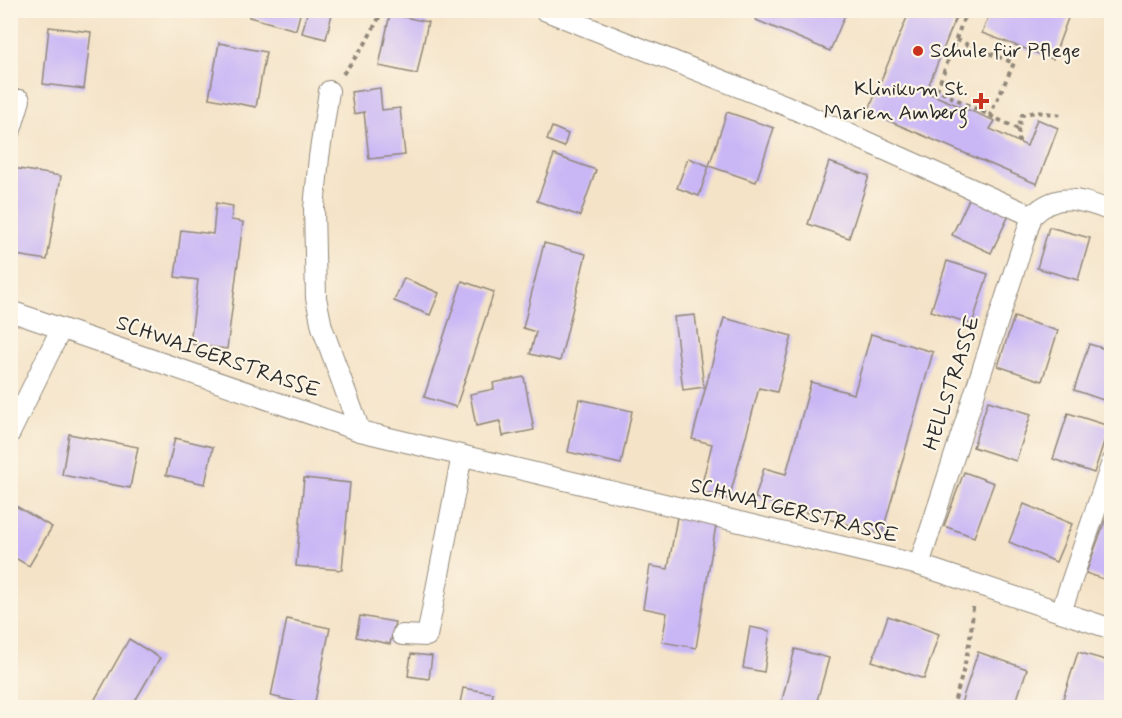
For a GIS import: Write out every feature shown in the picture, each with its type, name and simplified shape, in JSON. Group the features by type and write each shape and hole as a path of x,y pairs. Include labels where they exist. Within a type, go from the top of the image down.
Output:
{"street":[{"path":"544,10 787,106 1032,216 1044,205 1058,200 1079,200 1112,211"},
{"name":"SCHWAIGERSTRASSE","path":"329,91 314,208 316,298 322,327 360,431"},
{"path":"10,133 20,100"},
{"name":"HELLSTRASSE","path":"919,565 1032,216"},
{"name":"SCHWAIGERSTRASSE","path":"10,311 360,431 919,565 1112,629"},
{"path":"10,433 61,328"},
{"path":"402,635 427,636 462,455"},
{"path":"1061,612 1112,462"}],"path":[{"path":"329,91 365,44 382,10"},
{"path":"937,90 967,10"},
{"path":"956,40 1014,63 990,115"},
{"path":"926,92 937,90 1018,129"},
{"path":"1019,143 1018,129 1022,115 1035,112 1064,115"},
{"path":"952,708 959,687 972,622 973,583"}],"building":[{"path":"251,10 301,10 296,30 249,17"},
{"path":"308,10 333,10 326,39 302,33"},
{"path":"760,10 834,10 845,15 830,51 756,20"},
{"name":"Schule für Pflege","path":"910,10 959,10 926,92 995,121 990,129 1027,146 1037,119 1058,128 1037,184 868,112"},
{"path":"991,10 1071,10 1053,59 982,33"},
{"path":"390,14 428,22 417,74 379,66"},
{"path":"49,27 91,32 84,89 43,84"},
{"path":"219,43 266,52 256,107 209,98"},
{"path":"380,88 382,110 400,108 405,155 369,159 364,112 354,114 351,92"},
{"path":"727,112 774,128 756,182 709,166"},
{"path":"552,127 568,134 564,147 547,140"},
{"path":"554,155 596,170 580,216 537,201"},
{"path":"688,158 709,166 699,196 677,188"},
{"path":"829,162 869,176 849,238 808,224"},
{"path":"13,168 61,176 47,260 10,254 10,181"},
{"path":"971,195 1010,213 991,253 952,235"},
{"path":"216,203 233,206 231,220 243,222 227,349 190,344 198,280 175,277 181,230 213,234"},
{"path":"1049,227 1090,238 1078,280 1037,268"},
{"path":"544,243 586,254 560,361 530,354 536,332 523,328"},
{"path":"947,261 988,274 972,324 931,311"},
{"path":"404,278 439,293 430,315 394,301"},
{"path":"462,281 494,292 456,407 424,397"},
{"path":"695,315 704,387 683,390 674,317"},
{"path":"1014,317 1058,331 1042,381 998,366"},
{"path":"724,318 792,336 777,392 759,388 729,499 700,491 712,444 692,439"},
{"path":"871,334 933,352 882,534 755,498 764,468 786,474 811,382 854,394"},
{"path":"1089,344 1112,351 1112,403 1074,390"},
{"path":"524,377 534,430 503,436 500,421 476,426 470,394 494,389 493,383"},
{"path":"579,399 632,411 621,464 568,452"},
{"path":"988,401 1031,414 1016,461 973,447"},
{"path":"1068,413 1109,426 1094,473 1053,459"},
{"path":"69,434 138,447 130,488 62,475"},
{"path":"175,438 213,447 205,484 166,475"},
{"path":"964,472 994,483 974,537 944,526"},
{"path":"304,478 350,483 342,570 296,566"},
{"path":"1024,504 1072,524 1056,562 1009,542"},
{"path":"14,505 52,527 29,566 10,555 10,511"},
{"path":"677,517 716,525 696,648 662,642 667,613 643,608 650,566 668,569"},
{"path":"1106,518 1112,520 1112,582 1086,573"},
{"path":"360,616 395,622 390,644 356,637"},
{"path":"888,616 939,634 924,679 872,661"},
{"path":"287,619 330,628 314,706 271,696"},
{"path":"750,627 770,631 764,672 743,668"},
{"path":"129,639 160,658 131,708 106,708 94,701"},
{"path":"795,649 829,658 815,708 780,708"},
{"path":"978,652 1027,669 1014,708 974,708 961,703"},
{"path":"1078,652 1112,662 1112,692 1106,708 1060,708"},
{"path":"411,654 432,656 429,679 408,676"},
{"path":"463,688 493,693 491,708 459,708"}],"place":[{"name":"Schule für Pflege","path":"918,51"},
{"name":"Klinikum St. Marien Amberg","path":"981,101"}]}
